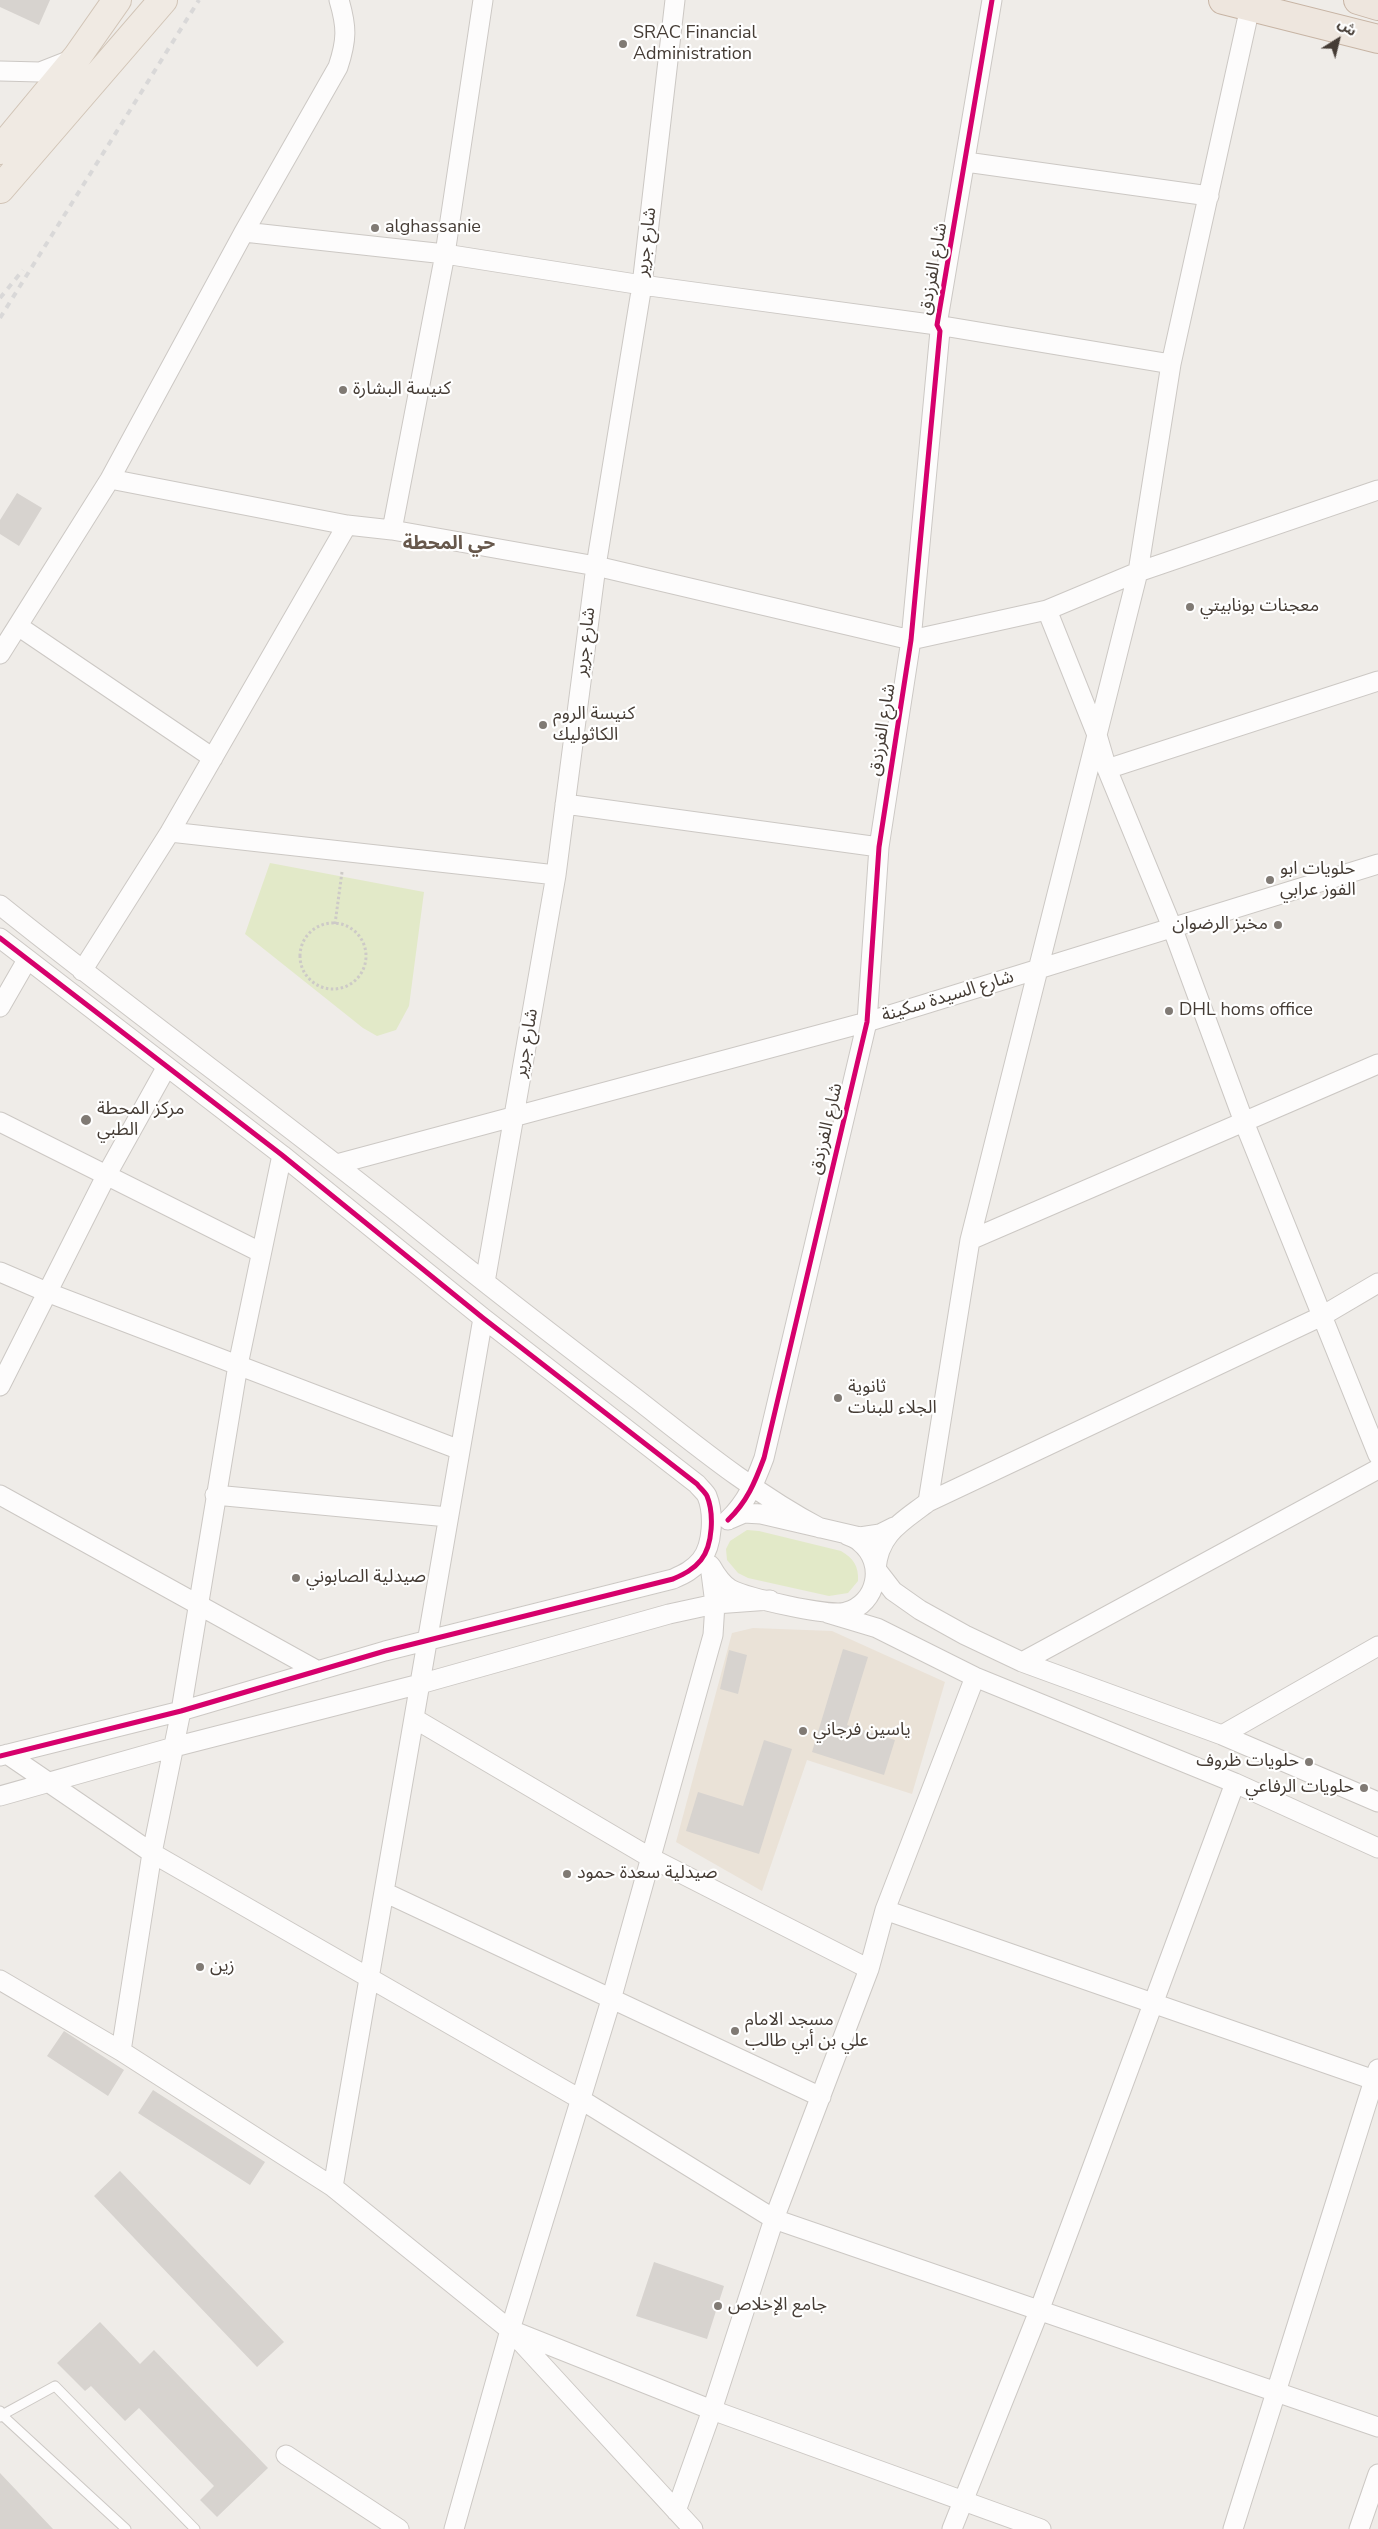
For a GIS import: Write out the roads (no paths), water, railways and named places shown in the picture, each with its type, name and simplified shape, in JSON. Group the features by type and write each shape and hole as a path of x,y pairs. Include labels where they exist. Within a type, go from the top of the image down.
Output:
{"highway":[{"path":"1224,0 1378,40"},
{"path":"1358,0 1378,6"}],"main road":[{"path":"0,150 76,57 118,0"},
{"path":"0,189 163,0"}],"street":[{"path":"0,654 110,479 244,232 338,67 346,44 345,19 339,0"},
{"path":"392,530 445,254 483,0"},
{"name":"شارع جرير","path":"484,1282 556,875 596,566 642,285 675,0"},
{"name":"شارع الفرزدق","path":"764,1458 867,1022 879,847 911,640 939,328 992,0"},
{"path":"928,1502 970,1240 1138,572 1171,364 1210,196 1250,7"},
{"path":"0,72 40,72 76,57"},
{"path":"966,162 1210,196"},
{"path":"244,232 445,254 1171,364"},
{"path":"110,479 347,526 392,530 596,566 911,640 1047,610 1138,572 1378,490"},
{"path":"82,972 170,832 347,526"},
{"path":"1047,610 1097,734 1107,769 1172,926 1244,1122 1378,1455"},
{"path":"18,626 213,758"},
{"path":"1107,769 1378,681"},
{"path":"565,804 879,847"},
{"path":"170,832 556,875"},
{"name":"شارع السيدة سكينة","path":"338,1164 867,1022 1172,926 1378,864"},
{"path":"0,905 82,972 338,1164 484,1282 752,1488 786,1511 820,1528"},
{"path":"0,938 166,1068 282,1155 483,1318 697,1484 706,1494 710,1509 710,1565 715,1604 713,1635 611,2000 510,2330 454,2529"},
{"path":"0,1008 27,960"},
{"path":"970,1240 1378,1064"},
{"path":"0,1386 49,1293 106,1176 166,1068"},
{"path":"0,1122 260,1252"},
{"path":"121,2051 152,1853 181,1711 197,1603 238,1365 260,1252 282,1155"},
{"path":"0,1272 49,1293 460,1450"},
{"path":"827,1613 844,1613 857,1608 868,1599 875,1585 881,1543 900,1524 928,1502 1322,1316 1378,1283"},
{"path":"333,2186 483,1318"},
{"path":"4,1755 181,1711 318,1670 427,1641 673,1579 692,1570 703,1558 716,1530 742,1508 764,1458"},
{"path":"764,1458 764,1479 773,1497 786,1511"},
{"path":"1022,1662 1378,1469"},
{"path":"0,1495 318,1670"},
{"path":"215,1495 448,1517"},
{"path":"728,1520 744,1513 761,1514 847,1535 868,1536 900,1524"},
{"path":"847,1535 861,1543 871,1556 876,1569 892,1591 920,1610 965,1635 1022,1662 1222,1735 1378,1802"},
{"path":"710,1565 717,1578 729,1588 743,1594 764,1601 827,1613 877,1628 975,1677 1235,1784 1378,1848"},
{"path":"0,1796 174,1747 420,1684 669,1614 715,1604 764,1601"},
{"path":"713,1635 720,1622 732,1610 764,1601"},
{"path":"1222,1735 1378,1646"},
{"path":"676,2511 712,2410 774,2219 869,1969 885,1910 975,1677"},
{"path":"415,1719 651,1858 869,1969"},
{"path":"4,1755 50,1783 152,1853 580,2099 774,2219 1378,2427"},
{"path":"952,2529 1039,2311 1151,2004 1235,1784"},
{"path":"384,1892 821,2097"},
{"path":"885,1910 1151,2004 1376,2075 1233,2529"},
{"path":"0,1980 121,2051 333,2186 510,2330 693,2529"},
{"path":"510,2330 712,2410 1041,2529"},
{"path":"286,2455 399,2529"},
{"path":"1359,2529 1378,2474"}],"lane":[{"path":"126,2529 1,2414 55,2386 195,2529"}],"railway":[{"path":"0,318 199,0"},
{"path":"0,298 23,270"}],"place":[{"name":"SRAC Financial Administration","path":"623,44"},
{"name":"alghassanie","path":"375,228"},
{"name":"كنيسة البشارة","path":"343,390"},
{"name":"معجنات بونابيتي","path":"1190,607"},
{"name":"كنيسة الروم الكاثوليك","path":"543,725"},
{"name":"حلويات ابو الفوز عرابي","path":"1270,880"},
{"name":"مخبز الرضوان","path":"1278,925"},
{"name":"DHL homs office","path":"1169,1011"},
{"name":"مركز المحطة الطبي","path":"86,1120"},
{"name":"ثانوية الجلاء للبنات","path":"838,1398"},
{"name":"صيدلية الصابوني","path":"296,1578"},
{"name":"ياسين فرجاني","path":"803,1731"},
{"name":"حلويات ظروف","path":"1309,1762"},
{"name":"حلويات الرفاعي","path":"1364,1788"},
{"name":"صيدلية سعدة حمود","path":"567,1874"},
{"name":"زين","path":"200,1967"},
{"name":"مسجد الامام علي بن أبي طالب","path":"735,2031"},
{"name":"جامع الإخلاص","path":"718,2306"}],"district":[{"name":"حي المحطة","path":"449,544"}]}
